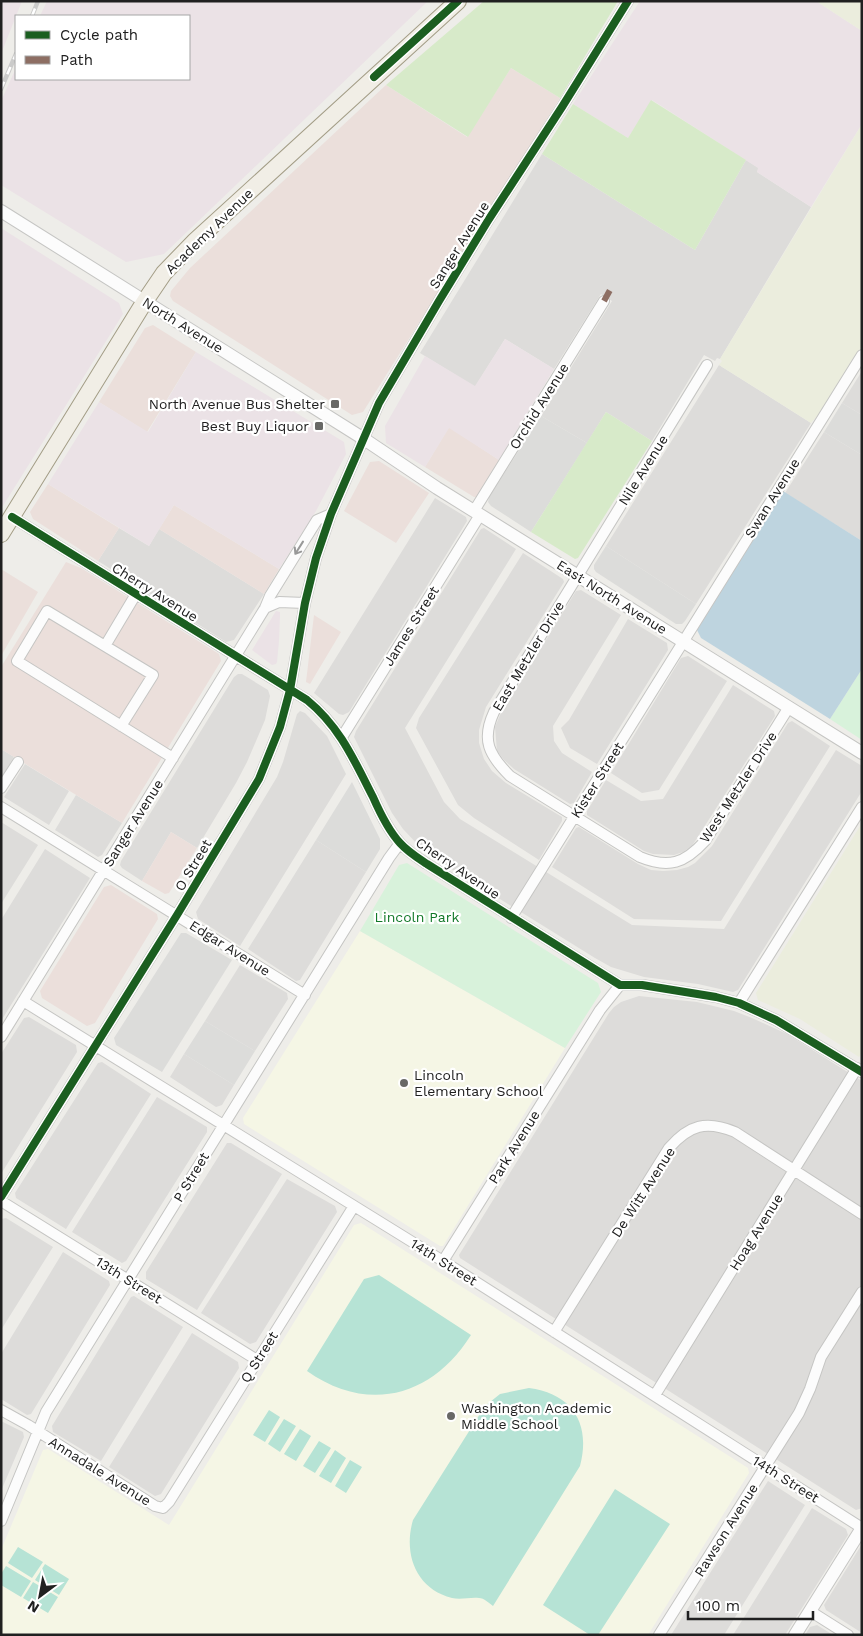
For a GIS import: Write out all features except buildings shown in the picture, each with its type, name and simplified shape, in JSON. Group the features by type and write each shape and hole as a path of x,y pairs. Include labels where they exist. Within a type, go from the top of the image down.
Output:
{"main road":[{"name":"Academy Avenue","path":"1,534 158,280 194,242 458,1"}],"street":[{"name":"Sanger Avenue","path":"1,1037 265,608 270,596 317,520 331,514 379,403 439,302 628,1"},
{"name":"North Avenue","path":"1,211 364,439"},
{"name":"Orchid Avenue","path":"477,513 604,301"},
{"name":"Swan Avenue","path":"682,641 862,356"},
{"name":"Nile Avenue","path":"578,575 707,365"},
{"name":"East North Avenue","path":"364,439 477,513 862,753"},
{"name":"James Street","path":"342,737 477,513"},
{"name":"O Street","path":"1,1197 177,915 259,779 280,727 290,690 304,603 316,558 331,514"},
{"name":"Cherry Avenue","path":"12,517 319,710 342,737 383,820 400,843 427,864 620,985"},
{"name":"East Metzler Drive","path":"575,816 510,776 496,763 487,740 488,725 494,712 578,575"},
{"path":"104,646 136,594"},
{"path":"265,608 279,602 304,603"},
{"path":"121,726 152,675 47,611 17,661 121,726 173,758"},
{"name":"Kister Street","path":"511,918 682,641"},
{"name":"West Metzler Drive","path":"575,816 640,857 652,862 675,862 685,859 706,841 789,707"},
{"path":"1,788 18,762"},
{"name":"Edgar Avenue","path":"1,807 305,995"},
{"path":"739,1003 862,807"},
{"name":"P Street","path":"1,1521 46,1412 400,843"},
{"path":"620,985 642,985 716,997 739,1003 776,1020 859,1070"},
{"name":"Park Avenue","path":"443,1262 600,1010 620,985"},
{"name":"14th Street","path":"23,1001 655,1395 862,1528"},
{"name":"Hoag Avenue","path":"655,1395 794,1170 859,1070"},
{"name":"De Witt Avenue","path":"554,1332 669,1148 688,1130 698,1126 724,1127 794,1170"},
{"path":"794,1170 862,1214"},
{"name":"13th Street","path":"1,1201 257,1360"},
{"name":"Q Street","path":"163,1508 170,1502 354,1206"},
{"name":"Rawson Avenue","path":"659,1635 802,1407 821,1357 862,1292"},
{"name":"Annadale Avenue","path":"1,1410 155,1506 163,1508"},
{"path":"795,1635 862,1528"},
{"path":"810,1611 848,1635"}],"shaded area":[{"path":"1,1 22,1 15,15 1,54"},
{"path":"47,1 428,1 164,254 126,262 1,185 1,101 15,70 15,80 190,80 190,15 40,15"},
{"path":"640,1 816,1 862,31 862,124 811,207 757,172 758,168 652,100 628,138 573,104"},
{"path":"816,1 862,1 862,31"},
{"path":"511,68 560,98 363,412 352,415 173,301 170,296 171,291 190,268 386,85 467,137"},
{"path":"862,124 862,346 819,414 811,423 719,365 722,361 720,359"},
{"path":"542,154 695,250 746,160 759,168 757,172 811,207 720,359 717,358 715,361 704,355 652,441 606,412 587,443 541,416 612,301 601,294 554,369 505,339 475,387 420,353"},
{"path":"1,228 119,303 123,314 1,509"},
{"path":"153,325 196,352 147,432 99,402 145,328"},
{"path":"505,339 554,369 499,460 449,428 425,467 386,443 385,426 425,356 475,386"},
{"path":"196,352 344,442 346,454 316,511 279,569 174,505 149,546 48,484 99,402 148,432"},
{"path":"719,365 811,423 696,604 606,546"},
{"path":"862,371 862,415 842,403"},
{"path":"842,403 862,415 862,455 824,432"},
{"path":"541,416 587,443 531,532 491,506 488,502 489,497"},
{"path":"449,427 499,460 477,497 425,467"},
{"path":"824,432 862,455 862,541 785,493"},
{"path":"379,461 429,493 396,543 344,511 370,462"},
{"path":"48,484 119,528 98,561 33,519 30,512"},
{"path":"435,498 466,517 467,521 349,712 343,715 339,714 314,693"},
{"path":"174,505 279,569 264,594 159,529"},
{"path":"119,528 149,546 159,529 264,594 234,640 226,642 98,561"},
{"path":"484,528 516,549 405,728 444,802 460,819 632,925 724,929 836,750 862,766 862,791 738,990 733,992 698,984 644,977 611,967 437,860 419,846 403,829 392,813 354,737 481,529"},
{"path":"606,546 696,604 685,621 682,624 676,624 596,572 594,565"},
{"path":"523,553 563,579 564,582 486,707 479,730 479,743 484,759 492,771 506,783 562,817 562,821 539,860 474,818 458,805 416,728 419,718"},
{"path":"66,562 81,568 219,654 221,661 122,823 1,749 1,667"},
{"path":"1,569 38,592 1,656"},
{"path":"581,590 621,615 553,726 554,741 562,753 592,772 574,803 570,804 514,769 504,760 497,751 495,727 500,715 576,591"},
{"path":"276,611 280,612 279,641 277,662 272,665 252,650"},
{"path":"314,615 341,632 310,684 306,682"},
{"path":"628,619 667,643 668,650 597,764 570,748 561,728 569,720"},
{"path":"688,656 727,681 659,790 642,793 611,773 681,658"},
{"path":"242,674 268,690 270,696 265,720 247,762 197,848 171,832 142,881 122,868 120,865 121,861 234,677"},
{"path":"733,685 774,711 775,716 692,846 674,855 653,854 644,851 587,815 587,811 606,780 641,801 663,799"},
{"path":"300,711 305,713 327,736 346,774 240,946 198,919 196,912 277,777 297,714"},
{"path":"792,721 830,746 721,921 634,919 552,867 576,828 579,827 638,864 651,870 677,870 695,863 712,846 788,723"},
{"path":"1,749 14,757 1,778"},
{"path":"25,764 69,791 49,825 4,797"},
{"path":"352,782 380,839 380,849 366,872 316,840"},
{"path":"76,795 122,823 102,855 98,857 55,830"},
{"path":"1,822 38,845 1,904"},
{"path":"862,823 862,1052 859,1057 800,1019 758,1000 756,993"},
{"path":"171,832 197,848 169,893 165,894 142,881"},
{"path":"316,840 366,872 300,980 296,981 248,949"},
{"path":"45,849 90,878 1,1021 1,920"},
{"path":"111,885 157,914 158,919 95,1023 87,1026 42,998 40,991 104,887"},
{"name":"Lincoln Elementary School","path":"360,931 565,1048 443,1246 440,1246 244,1124 243,1118"},
{"path":"181,933 186,933 232,960 162,1072 116,1045 114,1038"},
{"path":"240,965 287,993 288,999 255,1051 205,1021"},
{"path":"639,996 697,1002 734,1011 787,1034 862,1081 862,1508 856,1510 460,1258 459,1255 609,1013 621,1002"},
{"path":"29,1017 76,1045 77,1052 1,1174 1,1054 24,1018"},
{"path":"205,1021 255,1051 234,1085 184,1054"},
{"path":"184,1054 234,1085 222,1105 216,1107 170,1077"},
{"path":"102,1062 151,1094 66,1229 16,1198 15,1193 98,1063"},
{"path":"157,1097 207,1127 207,1132 126,1261 122,1263 72,1232"},
{"path":"227,1143 231,1143 282,1174 197,1310 146,1279 146,1272"},
{"path":"287,1179 335,1206 337,1212 256,1342 250,1344 201,1313"},
{"path":"6,1218 53,1247 1,1330 1,1219"},
{"name":"Washington Academic Middle School","path":"361,1223 748,1468 749,1473 648,1635 1,1635 1,1550 43,1450 48,1449 169,1525 354,1225"},
{"path":"63,1252 109,1281 110,1285 31,1414 27,1415 1,1399 1,1354"},
{"path":"134,1296 183,1327 101,1461 53,1432 52,1426 131,1297"},
{"path":"192,1333 238,1362 239,1368 161,1494 155,1496 109,1467"},
{"path":"1,1421 23,1432 24,1437 1,1491"},
{"path":"768,1481 805,1505 724,1635 671,1635"},
{"path":"812,1508 846,1529 848,1535 785,1635 733,1635"},
{"path":"862,1544 862,1633 826,1610 824,1605"},
{"path":"817,1625 833,1635 805,1635 810,1627"}],"green space":[{"path":"484,1 618,1 560,98 511,68 468,137 386,85"},
{"path":"651,100 746,160 695,250 542,154 573,104 628,138"},
{"path":"606,412 652,441 578,558 575,559 531,532"},
{"path":"862,669 862,740 830,719"},
{"name":"Lincoln Park","path":"407,863 598,983 601,992 565,1048 360,931 399,865"},
{"path":"379,1275 471,1335 455,1356 438,1373 418,1385 397,1392 375,1395 353,1392 330,1384 307,1371 364,1279"},
{"path":"529,1388 544,1391 557,1397 567,1404 575,1414 583,1437 580,1466 493,1606 481,1598 452,1598 429,1587 415,1568 411,1557 410,1545 413,1520 485,1406 500,1394"},
{"path":"269,1410 280,1417 265,1442 253,1435"},
{"path":"284,1419 296,1426 280,1452 268,1444"},
{"path":"300,1429 311,1436 296,1461 284,1454"},
{"path":"319,1441 331,1448 315,1473 303,1466"},
{"path":"335,1450 346,1458 331,1483 319,1476"},
{"path":"350,1460 362,1467 346,1493 335,1486"},
{"path":"615,1489 670,1524 598,1635 590,1635 543,1605"},
{"path":"18,1547 43,1562 32,1578 8,1563"},
{"path":"45,1564 69,1579 59,1595 35,1580"},
{"path":"6,1566 31,1581 21,1597 1,1585 1,1574"},
{"path":"33,1582 58,1597 48,1613 23,1598"}],"water":[{"path":"783,491 862,541 862,669 830,719 701,638 697,630"}],"railway":[{"path":"32,15 38,1"},
{"path":"1,89 15,56"}],"marked path":[{"path":"604,301 610,290"}],"cycle path":[{"path":"374,77 458,1"},
{"path":"1,1197 177,915 259,779 280,727 290,690 305,603 316,558 331,514 379,403 489,219 628,1"},
{"path":"12,517 307,700 319,710 345,745 392,833 413,855 620,985 642,985 716,997 739,1003 776,1020 862,1072"}],"place":[{"name":"North Avenue Bus Shelter","path":"335,404"},
{"name":"Best Buy Liquor","path":"319,426"},
{"name":"Lincoln Elementary School","path":"404,1083"},
{"name":"Washington Academic Middle School","path":"451,1416"}]}
